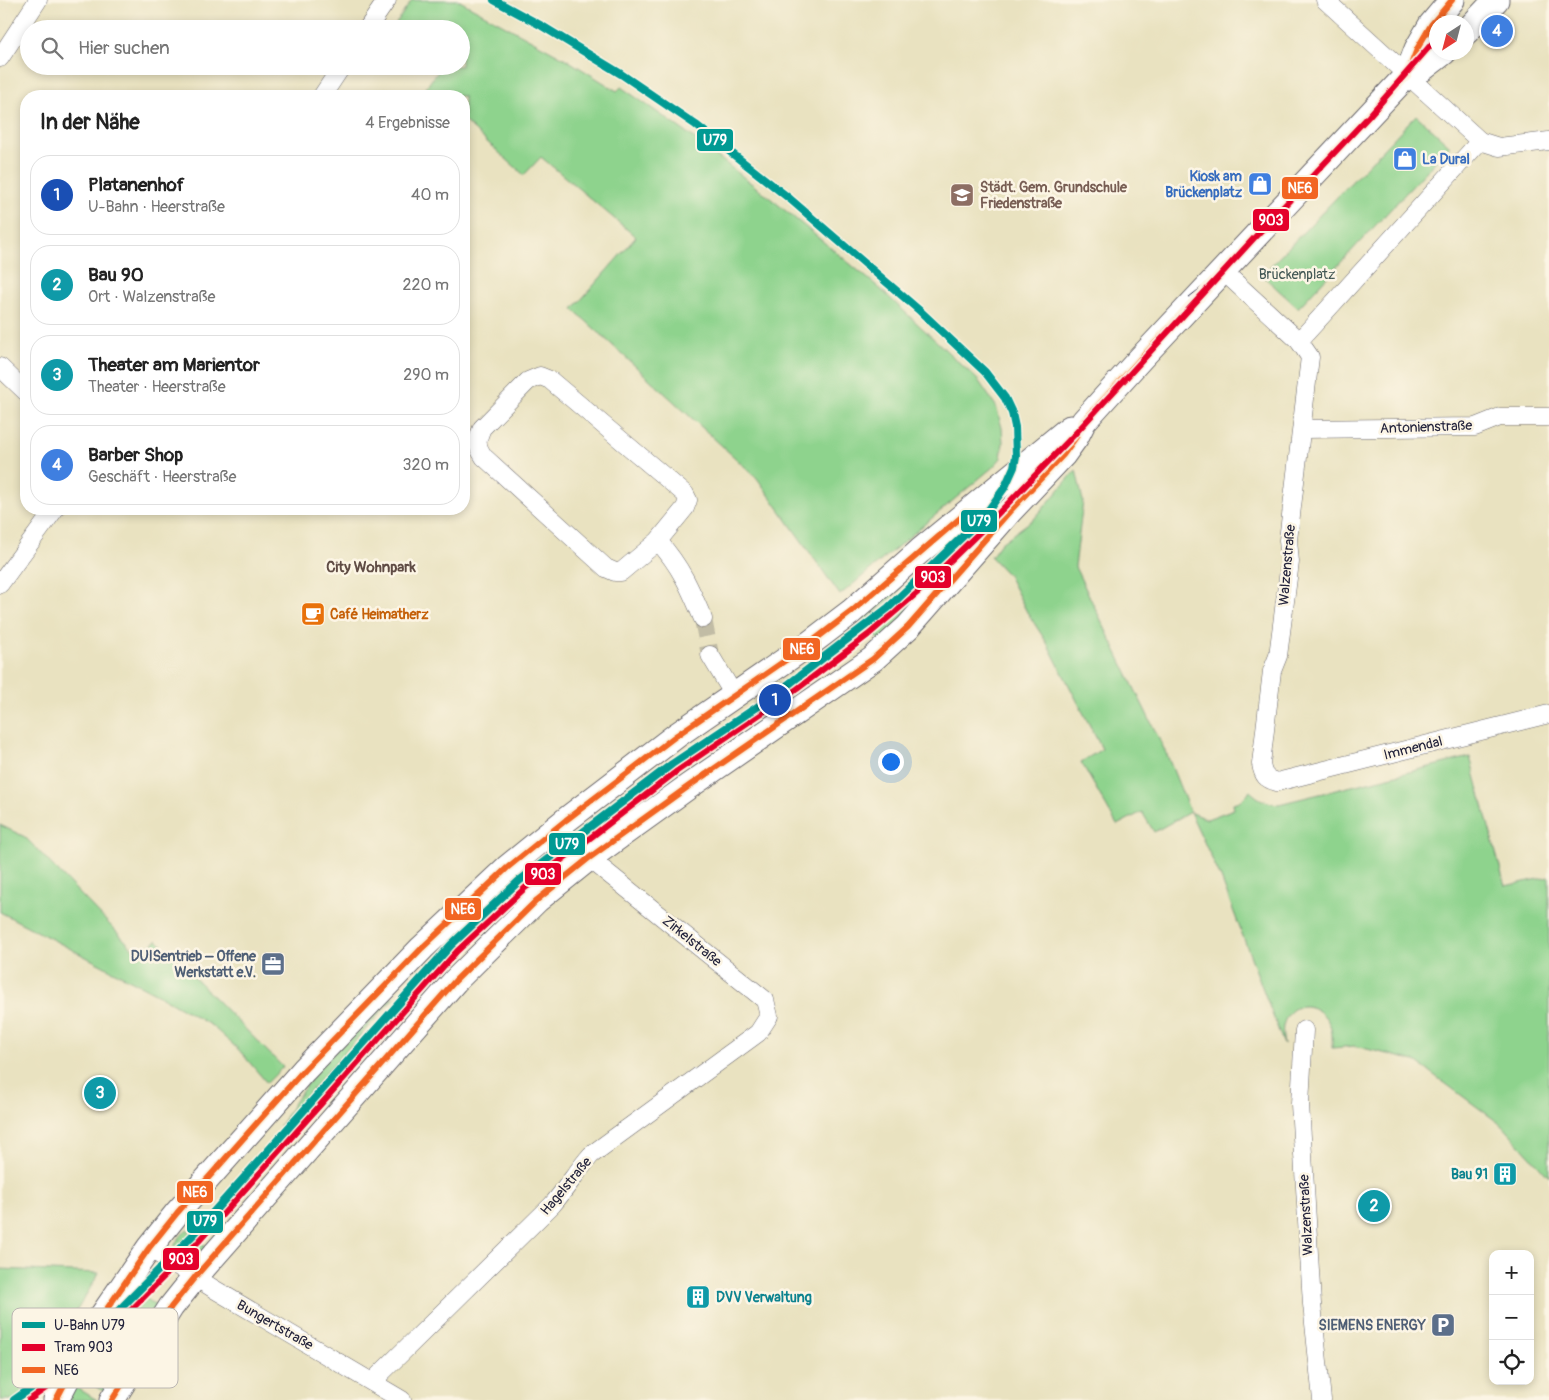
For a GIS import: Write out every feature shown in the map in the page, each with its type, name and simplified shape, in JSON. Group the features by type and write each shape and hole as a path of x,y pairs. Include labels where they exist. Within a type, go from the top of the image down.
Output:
{"street":[{"path":"25,20 38,0"},
{"path":"1325,0 1480,141 1499,147 1549,142"},
{"path":"170,1308 195,1277 455,981 537,900 589,858 689,786 881,653 908,627 1000,522 1063,455 1084,421 1407,75 1417,49 1431,25 1452,0"},
{"path":"1474,23 1496,0"},
{"path":"372,20 379,2"},
{"path":"0,58 20,27"},
{"path":"1407,75 1422,69 1434,60"},
{"path":"326,90 336,75"},
{"path":"1223,272 1300,341 1480,141"},
{"name":"Walzenstraße","path":"1277,782 1269,780 1263,774 1261,764 1272,671 1278,656 1290,562 1288,540 1310,357 1300,341"},
{"path":"0,367 20,386"},
{"path":"540,376 550,380 685,494 688,500 685,508 658,541 621,572 615,572 606,568 484,458 477,447 482,428 528,381 540,376"},
{"name":"Antonienstraße","path":"1302,429 1475,427 1500,417 1549,417"},
{"path":"108,1308 149,1248 304,1070 422,948 507,868 677,735 809,644 850,612 920,551 1067,430 1084,421"},
{"path":"0,584 51,515"},
{"path":"658,541 685,577 703,619"},
{"path":"710,655 734,695"},
{"name":"Immendal","path":"1277,782 1549,714"},
{"name":"Zirkelstraße","path":"589,858 765,1000 769,1016 758,1033"},
{"name":"Walzenstraße","path":"1304,1030 1300,1104 1312,1304 1322,1400"},
{"name":"Hagelstraße","path":"372,1382 552,1205 591,1155 758,1033"},
{"name":"Bungertstraße","path":"149,1248 402,1400"},
{"path":"56,1400 62,1388"},
{"path":"112,1400 120,1388"}],"green space":[{"path":"412,0 458,0 564,58 617,91 621,87 690,135 877,286 978,380 996,406 1002,428 1001,458 993,467 840,595 757,478 573,309 636,237 541,157 524,175 470,126 470,90 429,90 426,87 435,75 470,75 470,20 398,20"},
{"name":"Brückenplatz","path":"1416,115 1450,146 1298,308 1262,275"},
{"path":"1076,470 1083,501 1075,567 1167,755 1190,812 1154,832 1142,812 1117,825 1081,762 1102,749 1047,643 1027,612 1008,575 991,557 1001,543 1035,518"},
{"path":"897,584 902,589 866,621 860,615"},
{"path":"913,602 917,606 880,641 875,634"},
{"path":"1470,757 1505,886 1549,877 1549,1177 1503,1126 1415,1061 1355,1046 1332,1048 1330,1025 1319,1011 1313,1008 1305,1006 1292,1010 1283,1026 1284,1045 1221,878 1190,812 1207,819 1234,809 1233,803 1241,801 1250,791 1263,800 1279,804"},
{"path":"0,825 25,837 140,956 157,940 283,1067 267,1083 239,1050 212,1026 157,994 0,912"},
{"path":"394,997 280,1126 321,1065 389,998"},
{"path":"187,1229 206,1247 194,1260 185,1262 178,1259 174,1249 177,1241"},
{"path":"0,1269 99,1273 78,1308 12,1308 12,1388 35,1388 30,1400 0,1400"},
{"path":"130,1288 159,1307 158,1308 118,1308"},
{"path":"73,1388 77,1388 97,1400 66,1400"},
{"path":"98,1388 108,1388 105,1392"}],"tunnel":[{"path":"703,619 710,655"}],"tram line":[{"name":"903","path":"133,1308 199,1241 457,951 525,888 677,771 797,689 868,635 917,593 991,521 1073,436 1255,237 1369,116 1429,47"},
{"path":"1189,297 1241,257 1257,241"},
{"name":"903","path":"29,1400 46,1388"}],"metro line":[{"name":"U79","path":"121,1308 193,1235 451,945 519,881 672,764 772,697 888,608 985,515 1005,487 1014,467 1016,456 1015,427 1012,413 1005,398 985,372 920,311 790,199 696,125 621,74 542,26 494,0"},
{"name":"U79","path":"14,1400 31,1388"}],"transit line":[{"name":"NE6","path":"170,1308 195,1277 455,981 537,900 589,858 689,786 873,659 908,627 1009,512 1063,455 1076,437 1084,421 1407,75 1417,49 1431,25 1452,0"},
{"name":"NE6","path":"108,1308 149,1248 177,1213 304,1070 422,948 507,868 677,735 809,644 851,612 966,513"},
{"name":"NE6","path":"56,1400 62,1388"},
{"name":"NE6","path":"112,1400 120,1388"}],"place":[{"name":"Barber Shop","path":"1497,31"},
{"name":"La Dural","path":"1405,159"},
{"name":"Kiosk am Brückenplatz","path":"1260,184"},
{"name":"Städt. Gem. Grundschule Friedenstraße","path":"962,195"},
{"name":"Café Heimatherz","path":"313,614"},
{"name":"Platanenhof","path":"775,700"},
{"name":"DUISentrieb – Offene Werkstatt e.V.","path":"273,964"},
{"name":"Theater am Marientor","path":"100,1093"},
{"name":"Bau 91","path":"1505,1174"},
{"name":"Bau 90","path":"1374,1206"},
{"name":"DVV Verwaltung","path":"698,1297"},
{"name":"SIEMENS ENERGY","path":"1443,1325"}],"district":[{"name":"City Wohnpark","path":"371,567"}]}
